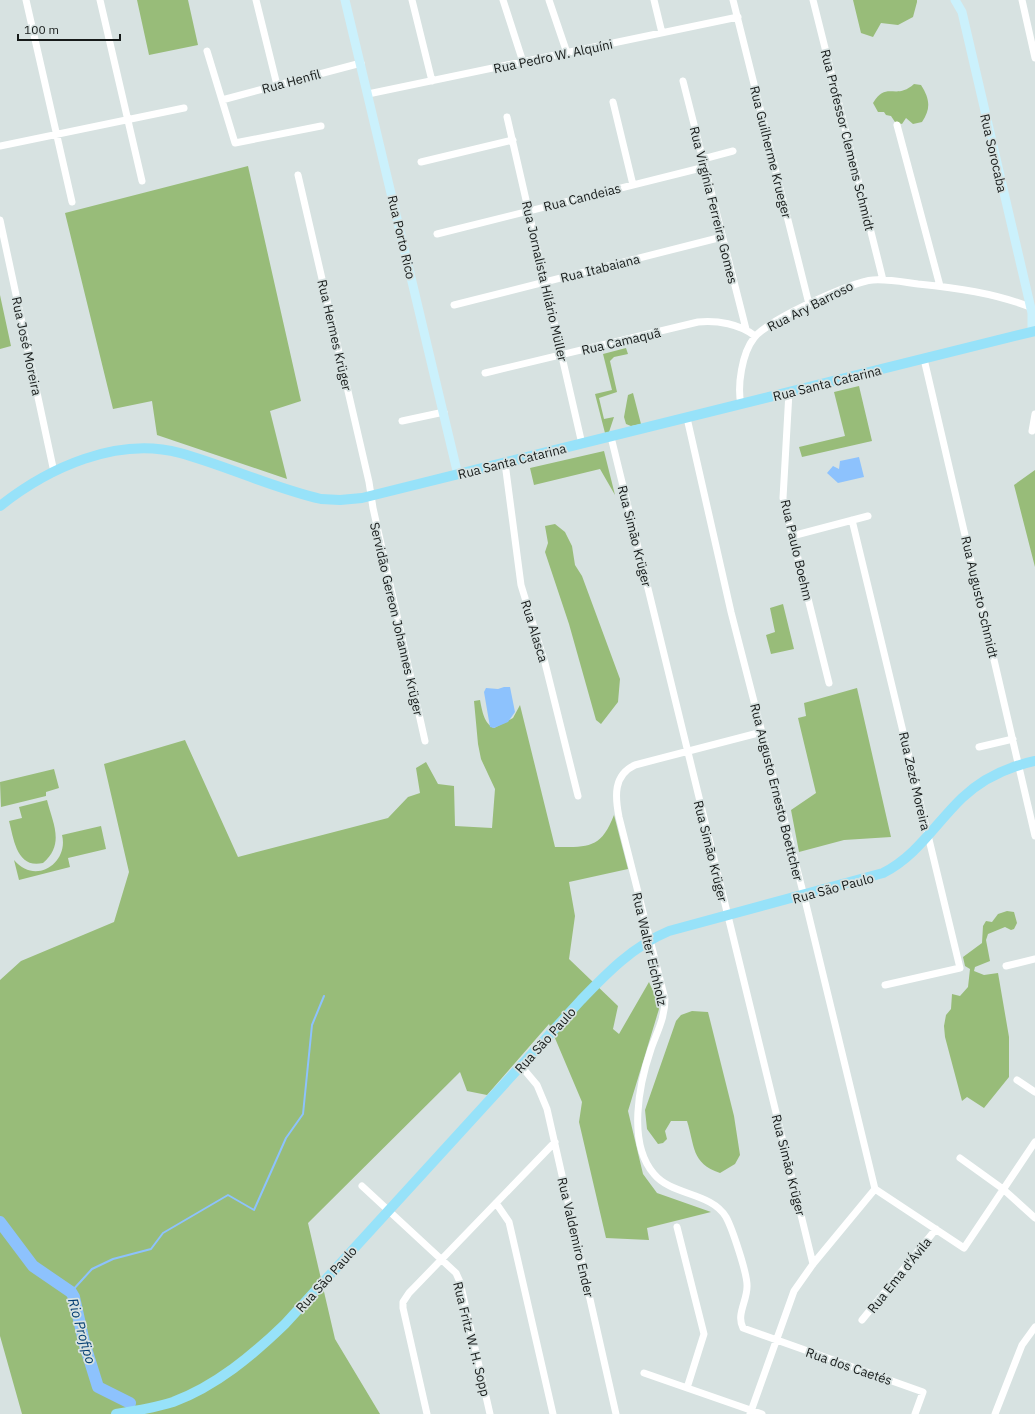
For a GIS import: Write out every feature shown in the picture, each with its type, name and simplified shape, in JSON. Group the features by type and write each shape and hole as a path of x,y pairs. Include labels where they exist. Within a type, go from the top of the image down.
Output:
{"main road":[{"name":"Rua Porto Rico","path":"345,0 458,475"},
{"path":"955,0 962,12"},
{"name":"Rua Sorocaba","path":"962,12 1033,307 1033,332"},
{"name":"Rua Santa Catarina","path":"0,506 13,496 54,472 90,458 114,451 137,448 180,453 321,499 340,500 371,496 1033,332"},
{"name":"Rua São Paulo","path":"116,1414 142,1410 173,1402 202,1388 255,1353 286,1324 521,1066 600,981 629,953 650,939 669,931 804,896 887,872 910,856 970,791 989,778 1018,765 1035,762"}],"street":[{"path":"26,0 72,202"},
{"path":"100,0 142,181"},
{"path":"256,0 276,85"},
{"path":"412,0 432,81"},
{"path":"504,0 523,62"},
{"path":"549,0 567,53"},
{"path":"654,0 662,33"},
{"name":"Rua Guilherme Krueger","path":"733,0 809,304"},
{"name":"Rua Professor Clemens Schmidt","path":"813,0 883,280"},
{"name":"Rua Sorocaba","path":"959,0 962,12"},
{"path":"1022,0 1035,58"},
{"name":"Rua Pedro W. Alquíni","path":"368,94 738,18"},
{"path":"208,51 235,143 321,126"},
{"name":"Rua Henfil","path":"222,100 360,63"},
{"name":"Rua Virgínia Ferreira Gomes","path":"683,81 746,329"},
{"path":"613,102 633,185"},
{"path":"0,146 184,108"},
{"name":"Rua Jornalista Hilário Müller","path":"507,117 582,444"},
{"path":"898,125 940,286"},
{"path":"421,162 513,140"},
{"path":"703,158 733,151"},
{"name":"Rua Candeias","path":"437,234 705,167"},
{"name":"Rua Hermes Krüger","path":"298,175 371,496"},
{"name":"Rua José Moreira","path":"0,220 54,472"},
{"name":"Rua Itabaiana","path":"454,305 722,237"},
{"name":"Rua Ary Barroso","path":"741,404 740,378 748,350 755,336 772,324 809,304 858,282 883,280 940,286 992,295 1033,307"},
{"name":"Rua Camaquã","path":"485,373 698,322 715,322 746,329 755,336"},
{"name":"Rua Augusto Schmidt","path":"924,359 1035,836"},
{"name":"Rua Paulo Boehm","path":"789,392 783,490 785,508 829,683"},
{"path":"402,421 444,412"},
{"path":"1032,431 1035,414"},
{"name":"Rua Augusto Ernesto Boettcher","path":"687,418 731,612 804,896 875,1189"},
{"name":"Rua Simão Krüger","path":"611,437 813,1264"},
{"name":"Rua Alasca","path":"505,464 521,585 545,663 578,796"},
{"name":"Servidão Gereon Johannes Krüger","path":"371,496 425,741"},
{"path":"792,536 868,516"},
{"name":"Rua Zezé Moreira","path":"852,520 960,968 885,984"},
{"name":"Rua Walter Eichholz","path":"762,732 687,753 635,765 624,772 618,783 616,800 619,818 665,999 664,1016 651,1049 640,1088 638,1120 642,1148 648,1166 658,1179 710,1203 721,1211 726,1218 748,1285 741,1316 741,1324 743,1328 775,1341"},
{"path":"978,747 1012,739"},
{"path":"1006,966 1035,959"},
{"name":"Rua Valdemiro Ender","path":"521,1066 537,1085 543,1096 616,1414"},
{"path":"1018,1080 1035,1092"},
{"path":"427,1414 402,1308 406,1297 554,1142"},
{"path":"751,1412 794,1291 813,1264 875,1189 964,1248 1035,1142"},
{"path":"960,1158 1004,1189 1035,1218"},
{"name":"Rua Fritz W. H. Sopp","path":"362,1186 456,1273 460,1282 490,1414"},
{"path":"496,1203 508,1222 512,1235 553,1414"},
{"path":"677,1228 704,1334 687,1388"},
{"name":"Rua Ema d'Ávila","path":"862,1320 936,1229"},
{"path":"995,1414 1022,1345 1035,1327"},
{"name":"Rua dos Caetés","path":"775,1341 923,1392 915,1414"},
{"path":"644,1373 751,1412 762,1414"}],"green space":[{"path":"137,0 188,0 198,45 149,55"},
{"path":"853,0 917,0 917,2 913,17 898,25 881,23 873,37 861,33"},
{"path":"914,84 921,85 928,99 927,113 922,122 913,124 906,118 902,124 895,122 891,116 886,115 884,112 878,112 873,103 878,96 887,91 902,91"},
{"path":"248,166 301,401 270,411 287,479 157,435 152,401 113,409 65,213"},
{"path":"0,295 11,346 0,349"},
{"path":"626,348 628,354 614,357 610,361 617,392 599,398 604,419 614,417 609,432 605,433 595,394 612,390 603,354"},
{"path":"859,386 872,441 802,457 799,447 845,436 834,392"},
{"path":"633,393 641,424 631,426 626,424 624,417 628,395"},
{"path":"604,451 615,495 600,469 534,485 530,468"},
{"path":"1035,470 1035,567 1014,485"},
{"path":"555,524 565,532 572,546 575,565 582,576 620,679 618,702 601,724 596,720 569,624 545,552 548,543 545,526"},
{"path":"783,604 794,649 771,654 766,635 775,632 770,608"},
{"path":"857,688 891,837 844,840 799,852 791,810 816,793 798,718 806,716 804,703"},
{"path":"480,700 486,720 494,728 513,718 520,705 555,847 576,847 592,844 604,834 614,815 628,869 569,882 575,916 569,959 618,1006 613,1029 619,1034 649,982 659,1009 628,1111 643,1174 657,1193 711,1212 647,1228 649,1240 606,1238 579,1122 582,1102 549,1024 487,1095 467,1091 460,1072 308,1223 335,1339 380,1414 22,1414 0,1336 0,980 21,961 114,922 129,872 104,764 185,740 238,857 388,818 408,797 420,793 416,768 426,762 438,784 454,786 455,826 492,828 495,789 481,759 478,744 474,701"},
{"path":"54,769 59,788 46,792 46,796 1,807 0,782"},
{"path":"47,800 56,833 56,841 50,856 43,863 34,864 27,862 18,851 9,821 22,818 19,807"},
{"path":"101,826 106,849 68,858 70,867 19,880 14,860 23,867 32,871 41,871 56,862 61,854 63,845 62,835"},
{"path":"1007,911 1014,912 1017,923 1014,929 1011,930 1005,927 988,934 986,940 990,961 975,967 974,971 984,975 998,973 1009,1037 1009,1077 984,1108 967,1097 962,1101 945,1037 944,1026 946,1015 951,1009 952,994 960,996 968,987 970,969 965,966 963,957 982,943 983,926 986,921 992,922 998,914"},
{"path":"692,1011 708,1012 734,1116 740,1155 735,1164 720,1173 711,1169 699,1159 693,1146 687,1121 671,1121 665,1131 667,1139 663,1143 658,1144 647,1129 645,1110 676,1021 681,1015"}],"water":[{"path":"859,457 864,477 838,483 827,473 833,466 839,469 840,461"},
{"path":"510,687 515,712 508,722 494,728 490,727 484,692 486,688 498,689"}],"waterway":[{"path":"71,1292 92,1269 113,1259 151,1249 163,1233 228,1195 254,1210 286,1138 303,1114 312,1025 324,996"},
{"name":"Rio Profipo","path":"0,1222 33,1266 71,1292 74,1297 84,1342 98,1387 130,1403"}]}
